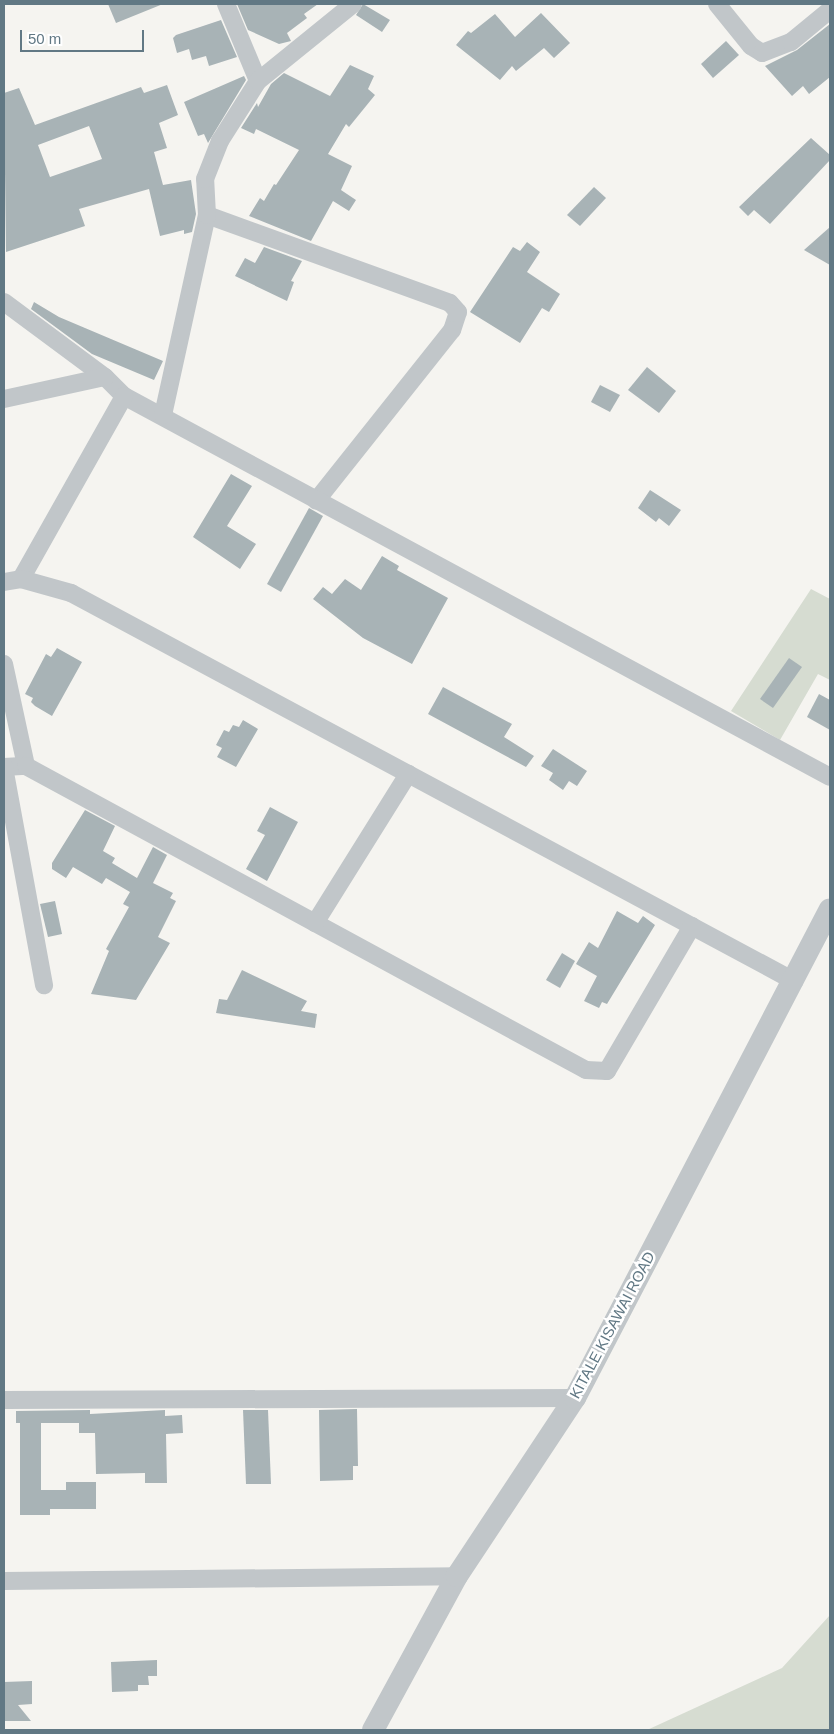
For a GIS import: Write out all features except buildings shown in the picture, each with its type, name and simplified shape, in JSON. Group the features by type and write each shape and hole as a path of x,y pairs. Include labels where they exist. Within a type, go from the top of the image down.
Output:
{"street":[{"path":"226,4 258,81"},
{"path":"163,415 207,215 205,179 220,141 258,81 353,4"},
{"path":"718,4 751,46 762,53 792,42 830,10"},
{"path":"207,215 450,303 458,312 452,330 316,501"},
{"path":"4,302 105,377 124,396 163,415 316,501 830,778"},
{"path":"4,399 105,377"},
{"path":"21,579 124,396"},
{"path":"4,582 21,579 71,593 794,981"},
{"path":"4,664 26,766"},
{"path":"44,985 4,767 26,766 586,1070 607,1071 692,926"},
{"path":"315,923 408,774"},
{"name":"KITALE KISAWAI ROAD","path":"373,1730 457,1576 575,1398 736,1084 794,981 830,909"},
{"path":"4,1400 575,1398"},
{"path":"4,1582 457,1576"}],"shaded area":[{"path":"811,589 830,599 830,680 818,674 780,740 731,711"},
{"path":"830,1615 830,1730 647,1730 782,1668"}]}
